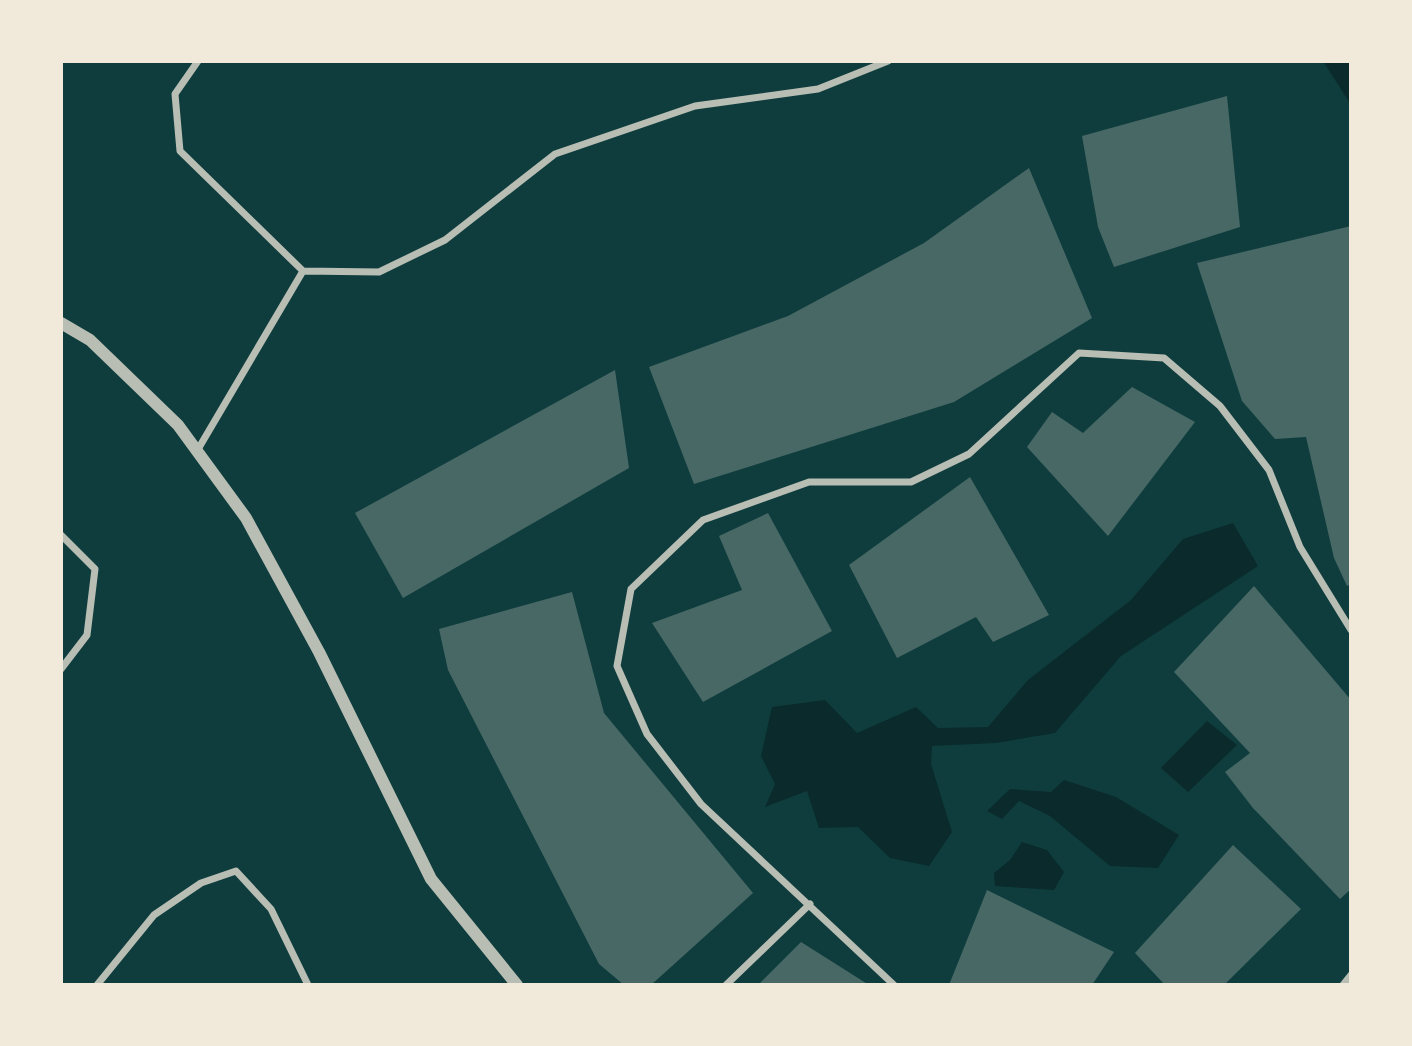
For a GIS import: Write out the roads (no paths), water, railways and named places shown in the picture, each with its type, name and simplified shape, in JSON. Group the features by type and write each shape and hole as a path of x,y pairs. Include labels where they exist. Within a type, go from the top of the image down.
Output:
{"street":[{"path":"198,61 174,94 180,151 303,271 379,272 445,240 555,154 695,106 818,89 888,61"},
{"path":"197,451 303,271"},
{"path":"61,323 90,340 178,425 246,518 313,639 431,879 517,985"},
{"path":"894,985 701,804 647,734 617,666 631,589 703,520 809,482 911,482 969,454 1079,353 1164,358 1220,406 1269,470 1300,547 1351,630"},
{"path":"61,535 95,569 87,635 61,669"},
{"path":"97,985 154,915 201,883 236,871 271,909 308,985"},
{"path":"726,985 810,904"},
{"path":"1343,985 1351,975"}],"water":[{"path":"1323,61 1351,61 1351,105"},
{"path":"1233,523 1258,566 1121,656 1055,733 996,743 932,746 931,764 952,832 929,866 890,858 858,827 819,828 807,791 765,807 775,784 761,756 772,707 825,700 857,733 916,707 938,728 988,727 1028,680 1131,600 1183,539"},
{"path":"1207,721 1237,745 1188,792 1161,768"},
{"path":"1064,780 1116,797 1179,835 1158,868 1110,866 1050,816 1019,801 1002,819 987,811 1010,789 1051,792"},
{"path":"1022,842 1047,850 1064,872 1054,890 995,886 994,873 1010,860"}]}
